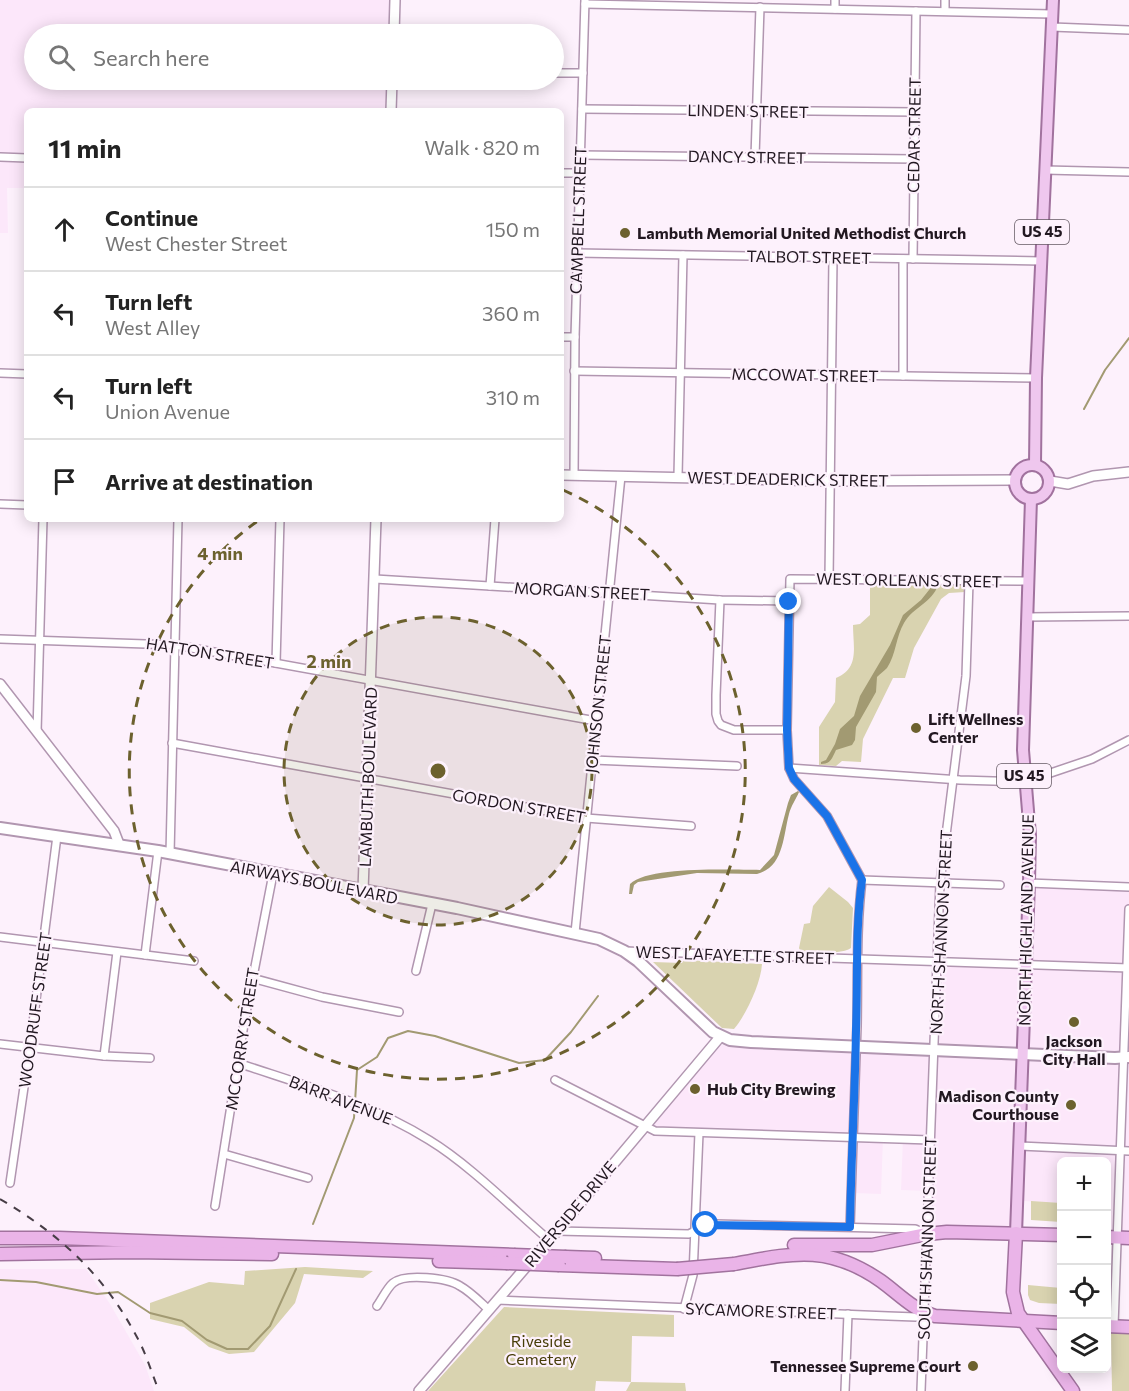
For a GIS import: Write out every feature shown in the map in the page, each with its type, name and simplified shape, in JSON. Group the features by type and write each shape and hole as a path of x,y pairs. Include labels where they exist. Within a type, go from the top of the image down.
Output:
{"highway":[{"path":"734,1260 789,1245 872,1245 927,1233 967,1231 1057,1235"},
{"name":"US 45","path":"1016,1233 1013,1292 1015,1304 1023,1320 1073,1391"},
{"path":"1111,1237 1129,1238"},
{"path":"0,1238 59,1238 677,1265 787,1254 821,1254 868,1272 924,1313"},
{"path":"0,1254 211,1252 510,1259"},
{"name":"SYCAMORE STREET","path":"924,1313 935,1316 1057,1323"},
{"path":"1111,1326 1129,1327"}],"main road":[{"name":"US 45","path":"1035,464 1036,378 1053,0"},
{"path":"1035,464 1045,470 1050,481 1042,496 1031,499 1021,495 1015,486 1015,480 1016,475 1024,466 1035,464"},
{"name":"NORTH HIGHLAND AVENUE","path":"1023,1053 1030,835 1023,750 1031,499"},
{"name":"AIRWAYS BOULEVARD","path":"0,828 158,851 599,939 624,951 638,961 704,1025 720,1037"},
{"path":"720,1037 751,1042 1126,1057"},
{"name":"US 45","path":"1016,1233 1023,1053"}],"street":[{"path":"394,24 395,0"},
{"path":"835,0 835,9"},
{"path":"945,0 945,11"},
{"path":"585,2 760,7 773,4 835,9 1052,14"},
{"name":"CAMPBELL STREET","path":"574,475 574,371 585,2"},
{"path":"755,157 760,7"},
{"name":"CEDAR STREET","path":"913,259 916,11"},
{"path":"1052,27 1129,30"},
{"path":"564,73 583,74"},
{"path":"391,108 392,90"},
{"name":"LINDEN STREET","path":"582,109 915,112"},
{"name":"DANCY STREET","path":"580,155 914,159"},
{"path":"0,157 24,158"},
{"path":"1045,170 1129,172"},
{"path":"564,173 580,173"},
{"name":"TALBOT STREET","path":"577,253 1041,261"},
{"path":"678,476 683,255"},
{"path":"829,579 833,258"},
{"path":"903,259 903,376"},
{"path":"564,337 575,337"},
{"name":"MCCOWAT STREET","path":"574,371 1036,378"},
{"path":"0,373 24,374"},
{"path":"1050,481 1068,483 1094,476 1129,472"},
{"name":"WEST DEADERICK STREET","path":"564,475 830,481 1015,480"},
{"name":"JOHNSON STREET","path":"574,933 621,476"},
{"path":"0,504 24,505"},
{"path":"37,732 43,522"},
{"path":"170,854 178,522"},
{"path":"276,663 280,522"},
{"name":"LAMBUTH BOULEVARD","path":"363,891 376,522"},
{"path":"490,585 495,522"},
{"name":"MORGAN STREET","path":"375,579 720,600 789,602"},
{"name":"WEST ORLEANS STREET","path":"789,602 790,579 1028,581"},
{"name":"NORTH SHANNON STREET","path":"934,1049 940,883 958,755 966,676 969,581"},
{"path":"720,600 716,695 718,721 721,725 734,730 787,730"},
{"path":"789,602 787,730 789,768 794,779 827,816 862,880 856,958 856,1046 850,1227"},
{"path":"1027,616 1129,616"},
{"name":"HATTON STREET","path":"0,639 175,645 596,721"},
{"path":"0,684 114,831 119,844"},
{"path":"789,768 953,780 1024,782 1092,759 1129,740"},
{"name":"GORDON STREET","path":"172,743 586,818 691,826"},
{"path":"593,760 736,766"},
{"name":"WOODRUFF STREET","path":"10,1183 57,836"},
{"path":"145,955 158,851"},
{"name":"MCCORRY STREET","path":"215,1206 252,978 273,874"},
{"path":"862,880 1000,885"},
{"path":"1029,883 1129,888"},
{"path":"416,971 432,904"},
{"path":"1111,1237 1126,1057 1129,909"},
{"path":"0,937 194,961"},
{"name":"WEST LAFAYETTE STREET","path":"624,951 1128,968"},
{"path":"104,1056 117,952"},
{"path":"252,978 321,997 399,1012"},
{"name":"RIVERSIDE DRIVE","path":"419,1391 720,1037"},
{"path":"0,1044 150,1059"},
{"name":"SOUTH SHANNON STREET","path":"921,1391 934,1049"},
{"name":"BARR AVENUE","path":"238,1063 351,1101 383,1114 432,1141 549,1240"},
{"path":"555,1080 655,1131 930,1140"},
{"path":"684,1309 693,1275 699,1133"},
{"path":"1020,1146 1129,1151"},
{"path":"224,1154 308,1178"},
{"path":"557,1231 689,1234 706,1225 716,1224 915,1229 927,1233"},
{"path":"1110,1319 1111,1265"},
{"path":"377,1306 394,1282 409,1278 454,1282 462,1286 489,1310"},
{"name":"SYCAMORE STREET","path":"497,1300 916,1317 924,1313"},
{"path":"845,1391 848,1314"}],"shaded area":[{"path":"0,0 391,0 390,24 24,24 24,90 389,90 388,108 24,108 24,188 7,188 8,233 0,233"},
{"path":"933,585 938,585 935,591 912,613 901,628 890,663 877,677 876,692 856,727 855,740 852,745 836,750 829,762 821,764 826,760 835,744 840,729 854,716 860,696 890,645 903,615 921,600"},
{"path":"798,791 789,814 781,850 773,865 766,870 757,874 697,873 638,882 634,885 632,894 629,894 630,884 654,874 692,870 760,870 774,855 791,795"},
{"path":"1034,886 1129,890 1129,1232 1111,1231 1111,1157 1057,1157 1057,1203 1024,1201 1024,1229 931,1226 930,1191 901,1190 903,1138 883,1137 881,1194 854,1193 854,1135 661,1129 647,1126 719,1045 939,1056 944,965 1031,970"},
{"path":"0,1269 86,1269 110,1304 145,1365 154,1391 0,1391"}],"green space":[{"path":"870,582 961,583 965,586 965,592 949,593 941,599 914,648 905,678 893,678 863,739 861,762 842,761 836,766 819,765 819,727 835,702 836,678 844,674 852,663 854,656 853,625 860,624 870,615"},
{"path":"829,887 853,908 851,948 835,952 801,953 799,948 804,924 810,923 813,906"},
{"path":"684,960 762,964 752,998 734,1029 722,1028 653,962 682,963"},
{"path":"1031,1201 1057,1203 1057,1222 1031,1220"},
{"path":"305,1267 373,1271 363,1278 304,1274 295,1303 254,1352 229,1354 209,1347 184,1327 150,1319 150,1303 209,1282 244,1285 245,1271"},
{"path":"1028,1285 1057,1288 1057,1304 1039,1303 1030,1300"},
{"name":"Riveside Cemetery","path":"504,1307 674,1315 674,1337 632,1336 631,1382 596,1381 595,1391 428,1391"},
{"path":"1111,1331 1129,1331 1129,1391 1112,1391"},
{"path":"631,1382 685,1383 686,1391 626,1391"}],"waterway":[{"path":"1084,409 1105,370 1129,338"},
{"path":"313,1224 354,1118 357,1070 377,1057 388,1038 408,1031 435,1036 519,1063 545,1060 571,1032 598,996"},
{"path":"0,1280 36,1282 97,1294 118,1292 150,1313 182,1321 207,1340 227,1349 248,1349 270,1326 296,1269"}],"railway":[{"path":"0,1199 43,1227 80,1259 96,1277 125,1316 138,1339 159,1391"}],"place":[{"name":"Lambuth Memorial United Methodist Church","path":"625,233"},
{"name":"Lift Wellness Center","path":"916,728"},
{"name":"Jackson City Hall","path":"1074,1022"},
{"name":"Hub City Brewing","path":"695,1089"},
{"name":"Madison County Courthouse","path":"1071,1105"},
{"name":"Tennessee Supreme Court","path":"973,1366"}],"route":[{"path":"706,1225 850,1227 857,1009 856,948 862,880 827,816 794,779 789,768 787,730 789,602"}]}
